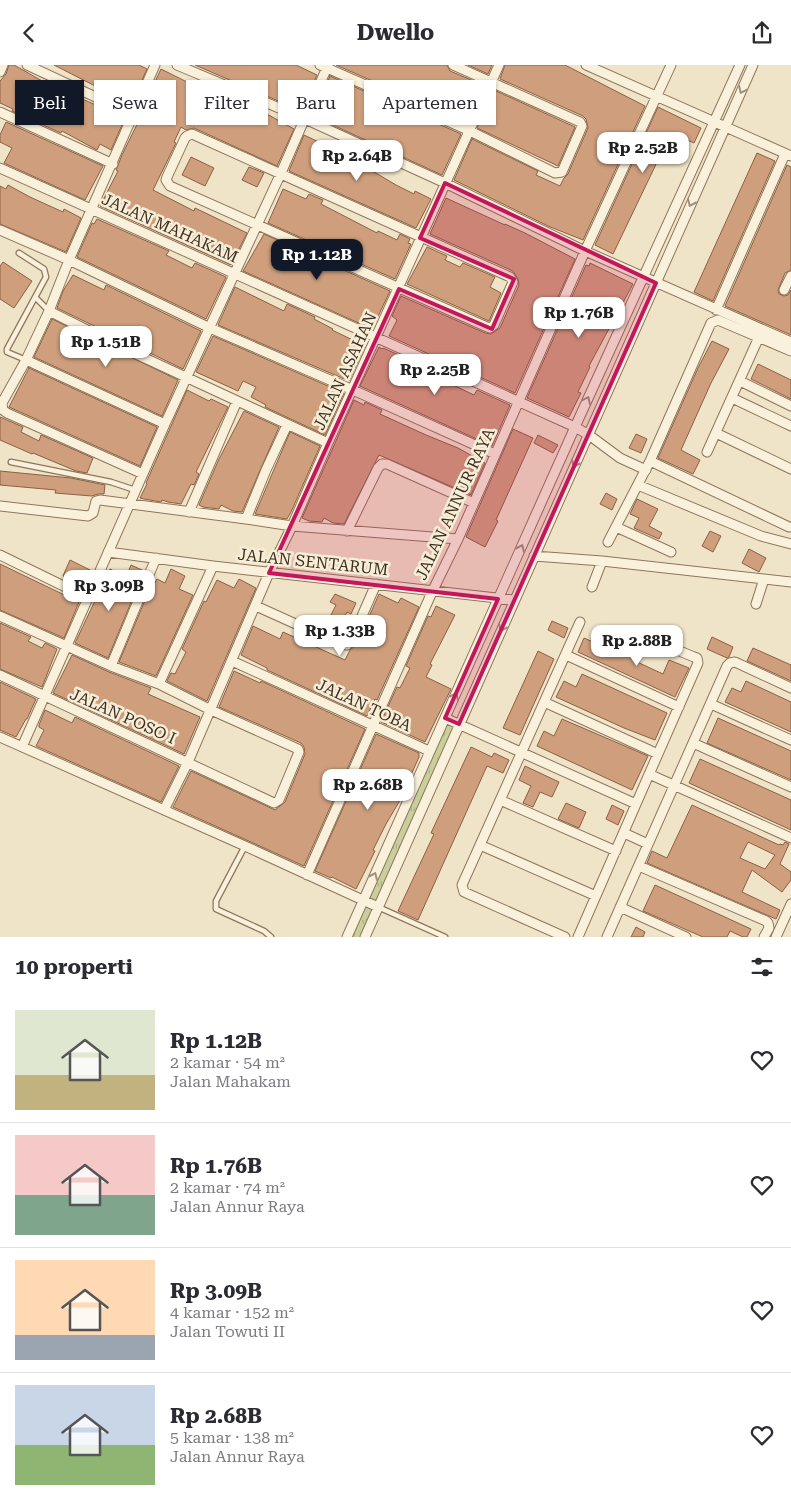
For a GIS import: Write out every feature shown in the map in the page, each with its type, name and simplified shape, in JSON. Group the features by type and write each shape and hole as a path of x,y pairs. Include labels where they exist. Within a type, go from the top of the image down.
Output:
{"street":[{"path":"0,72 3,65"},
{"path":"27,65 94,96"},
{"path":"149,80 155,65"},
{"path":"177,65 278,108"},
{"path":"453,65 486,80"},
{"name":"JALAN ASAHAN","path":"493,80 499,65"},
{"path":"586,65 608,69 656,96 788,155 716,309"},
{"name":"JALAN ANNUR RAYA","path":"307,875 432,591 458,539 585,251 671,65"},
{"path":"347,937 575,427 740,65"},
{"path":"365,937 753,65"},
{"path":"320,80 325,66 470,131 558,174 562,171 580,134 582,126 580,122 496,85"},
{"path":"0,112 113,164"},
{"path":"130,125 91,210 49,311 26,360 1,403 3,410 7,413 143,474"},
{"path":"22,747 131,504 135,490 164,424 302,125"},
{"path":"318,125 445,183 585,251 791,342"},
{"name":"JALAN ASAHAN","path":"164,810 188,762 270,573 399,289 420,237 473,125"},
{"path":"192,134 281,173 510,277 513,282 494,325 490,328 257,225 170,186 166,180 167,177 187,136 192,134"},
{"name":"JALAN MAHAKAM","path":"0,168 575,427 620,458 648,465 790,524"},
{"path":"0,230 70,260 210,328 354,390 495,454"},
{"path":"784,290 790,279"},
{"path":"49,311 121,347 328,443"},
{"path":"608,542 648,465 711,323 718,320 791,351"},
{"path":"707,452 759,337"},
{"path":"26,360 164,424"},
{"path":"740,381 791,406"},
{"path":"732,398 791,426"},
{"path":"189,512 237,401"},
{"path":"246,519 287,425"},
{"path":"716,433 791,469"},
{"path":"347,531 378,468 382,464 387,464 474,503"},
{"path":"638,485 761,537 791,544"},
{"path":"0,506 88,516 93,513 96,501 292,526 458,539"},
{"path":"776,541 790,524"},
{"path":"616,527 671,552"},
{"name":"JALAN SENTARUM","path":"108,552 270,573 514,600"},
{"path":"0,555 88,598"},
{"path":"534,555 791,582"},
{"path":"111,666 156,558"},
{"path":"592,587 602,561"},
{"path":"159,684 213,566"},
{"path":"756,604 764,579"},
{"path":"256,606 346,645 351,641 376,584"},
{"path":"0,615 111,666 159,684 210,710"},
{"path":"564,937 464,892 462,888 463,881 580,622"},
{"path":"578,937 697,667 697,658 641,635"},
{"path":"566,655 680,707"},
{"name":"JALAN TOBA","path":"232,661 429,751"},
{"path":"607,937 727,666 732,662 791,688"},
{"name":"JALAN POSO I","path":"0,675 274,803 279,800 299,755 299,750 210,710"},
{"path":"544,702 658,754"},
{"path":"711,704 791,740"},
{"path":"445,718 636,804"},
{"path":"0,737 378,907"},
{"path":"692,743 791,787"},
{"path":"649,775 791,838"},
{"path":"500,801 616,851"},
{"path":"624,833 648,844"},
{"path":"480,845 596,896"},
{"path":"639,866 766,921 769,927 764,937"},
{"path":"620,907 686,937"},
{"path":"776,937 790,907"}],"lane":[{"path":"19,253 44,269 46,273 36,298 7,349 7,352 11,355 26,360"},
{"path":"36,298 49,311"},
{"path":"11,462 111,482 135,490"},
{"path":"245,846 216,901 216,909 264,931 271,937"},
{"path":"378,907 445,937"}],"highlighted area":[{"path":"445,183 656,283 459,724 445,718 498,599 269,573 399,289 492,329 514,279 420,238"}],"green space":[{"path":"445,718 459,724 365,937 347,937"}],"building":[{"path":"9,65 14,65 40,80 15,80 15,112 12,111 13,109 0,103 0,81 6,74"},
{"path":"54,65 139,65 147,69 142,80 94,80 94,85"},
{"path":"195,65 296,65 317,75 315,80 278,80 278,101 268,97 268,80 230,80"},
{"path":"336,65 447,65 450,71 471,80 370,80"},
{"path":"468,65 492,65 488,74"},
{"path":"505,65 565,65 645,106 583,240 548,226 454,180 472,139 538,171 536,175 560,186 568,174 588,128 586,119 500,79"},
{"path":"161,69 186,82 186,125 268,125 268,115 278,120 278,125 287,125 294,129 277,166 194,128 186,130 181,127 174,142 176,143 153,190 194,211 195,208 247,233 231,265 100,206 118,171 116,170 122,155 137,125 176,125 176,80 156,80"},
{"path":"330,76 339,80 328,80"},
{"path":"354,87 364,91 364,125 441,125 461,134 442,175 333,125 354,125"},
{"path":"496,91 575,127 558,166 477,128 478,125 496,125"},
{"path":"84,100 94,104 94,125 122,125 111,150 100,144 97,150 62,131 61,133 43,125 84,125"},
{"path":"658,107 701,128 694,143 671,133 613,254 595,245"},
{"path":"6,122 103,166 85,200 4,163 12,148 0,142 0,135"},
{"path":"304,135 344,154 396,185 414,194 415,191 431,199 416,228 289,171"},
{"path":"757,153 775,161 713,301 694,292"},
{"path":"191,157 214,168 205,186 182,175"},
{"path":"787,165 791,167 791,270 785,273 778,290 779,294 784,296 788,295 791,290 791,335 725,306"},
{"path":"249,167 264,173 257,187 242,180"},
{"path":"8,185 63,212 64,209 81,218 66,252 0,224 0,186 6,189"},
{"path":"283,189 306,199 309,194 323,200 321,204 377,233 378,231 397,240 400,234 410,239 408,243 411,244 395,279 268,223"},
{"path":"446,198 525,233 575,259 515,393 389,336 397,320 392,316 401,296 491,334 500,328 519,285 513,271 430,234"},
{"path":"97,219 169,251 166,255 192,268 195,263 226,277 206,319 77,257 92,223 94,224"},
{"path":"264,234 390,291 372,329 243,271"},
{"path":"427,247 447,256 445,260 460,267 463,263 495,277 490,287 501,293 489,321 407,284"},
{"path":"3,262 32,281 14,308 0,299 0,266"},
{"path":"590,263 633,284 589,366 578,392 581,393 569,417 527,398 586,265 589,266"},
{"path":"73,275 104,290 106,285 201,331 183,369 57,308 63,291"},
{"path":"235,287 284,311 287,304 315,317 314,319 332,330 365,346 349,381 218,325"},
{"path":"52,319 178,380 162,416 34,357"},
{"path":"213,336 344,393 325,435 265,407 266,405 251,397 256,387 243,381 238,391 196,372"},
{"path":"712,341 729,349 711,383 681,450 700,460 693,474 658,458"},
{"path":"379,347 456,380 453,385 474,395 477,390 510,405 492,446 360,386"},
{"path":"758,364 791,380 791,399 751,379"},
{"path":"29,368 157,427 140,466 9,407"},
{"path":"187,390 209,401 211,399 228,407 196,472 199,474 194,485 191,484 181,504 140,498 147,484"},
{"path":"354,400 364,405 365,402 382,410 380,414 458,448 485,463 471,495 379,455 344,524 333,523 324,518 322,522 309,521 302,518"},
{"path":"244,411 279,427 242,512 233,511 221,505 219,509 203,507 199,505 219,459"},
{"path":"0,417 23,427 21,432 39,441 41,435 93,458 87,473 76,471 0,440"},
{"path":"513,429 533,438 485,547 466,537"},
{"path":"290,432 320,446 287,519 255,514"},
{"path":"636,434 647,439 641,453 629,448"},
{"path":"538,435 558,445 553,453 534,443"},
{"path":"0,471 71,478 105,485 104,494 92,496 55,493 56,490 0,485"},
{"path":"606,493 617,499 612,510 600,504"},
{"path":"637,499 658,509 649,526 662,533 659,539 634,528 639,518 630,514"},
{"path":"710,531 721,536 713,552 702,546"},
{"path":"749,549 766,558 759,572 742,563"},
{"path":"70,560 92,571 84,587 63,576"},
{"path":"0,564 79,602 64,638 0,610"},
{"path":"131,565 144,571 108,658 75,643 110,569 126,577"},
{"path":"171,569 185,576 179,589 193,595 156,676 119,662 146,598 157,579 165,583"},
{"path":"239,579 256,588 207,701 167,681 171,673 175,674 186,652 182,649 204,601 206,602 217,580 234,588"},
{"path":"335,594 356,603 351,614 347,612 339,627 328,621 336,605 330,602"},
{"path":"379,594 398,603 401,598 419,607 377,700 375,699 367,716 267,670 267,668 241,655 253,626 280,639 283,632 345,660 350,650 357,644"},
{"path":"436,606 455,615 430,664 432,665 426,677 451,689 425,742 381,722 397,687 400,688 410,668 406,666 428,616 431,617"},
{"path":"552,621 568,628 564,638 548,630"},
{"path":"0,623 31,637 28,641 42,648 45,643 57,649 42,687 0,669"},
{"path":"336,628 347,634 345,638 333,634"},
{"path":"712,637 733,647 729,657 727,658 707,649"},
{"path":"584,638 627,657 632,646 640,650 635,661 663,674 669,660 689,668 675,697 578,652"},
{"path":"753,648 791,665 791,681 747,661"},
{"path":"538,651 554,659 520,735 503,728"},
{"path":"72,655 151,688 148,694 200,717 184,754 53,693"},
{"path":"234,671 260,683 261,681 365,729 304,866 173,807 191,771 275,810 285,802 305,754 304,747 301,743 219,707"},
{"path":"582,674 667,713 655,740 556,697 564,681 576,687"},
{"path":"746,681 791,702 791,732 725,702 732,688 741,692"},
{"path":"0,682 36,699 16,737 0,730"},
{"path":"45,710 72,723 75,717 179,766 161,802 36,746 44,730 39,725"},
{"path":"718,718 791,751 791,780 707,743"},
{"path":"562,719 648,756 632,790 537,746 544,731 554,736"},
{"path":"376,734 419,753 419,757 356,889 315,871"},
{"path":"471,747 492,757 494,753 509,760 503,773 487,766 418,920 398,911 434,834 431,833"},
{"path":"700,759 791,800 791,830 689,783"},
{"path":"525,766 559,782 552,797 540,792 533,807 523,803 531,786 519,780"},
{"path":"566,803 586,812 579,828 558,819"},
{"path":"612,805 624,811 618,825 606,819"},
{"path":"692,805 779,845 783,845 785,842 789,844 780,864 791,872 791,880 782,892 752,870 742,892 780,910 776,919 647,863 652,851 667,858","holes":["748,842 775,855 765,869 740,858"]},
{"path":"655,885 751,929 747,937 730,931 727,937 703,937 643,911"},
{"path":"636,927 645,932 643,937 631,937"}]}
